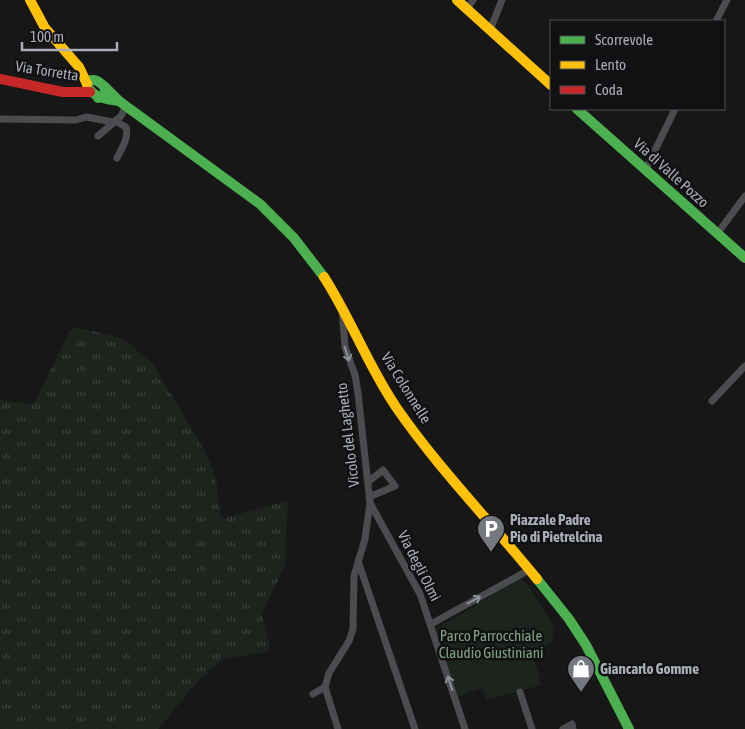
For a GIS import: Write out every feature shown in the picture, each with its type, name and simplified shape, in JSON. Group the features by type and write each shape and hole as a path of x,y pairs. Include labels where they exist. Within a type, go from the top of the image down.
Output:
{"main road":[{"name":"Via Colonnelle","path":"30,0 46,29 91,85 123,104"},
{"path":"457,0 470,4 490,30 550,84"},
{"name":"Via Torretta","path":"0,79 63,92 91,85"},
{"name":"Via Colonnelle","path":"91,85 97,80 123,104 268,210 303,249 324,276 342,305 378,376 396,406 574,627 613,695 629,729"},
{"path":"91,85 105,94 105,88"},
{"name":"Via di Valle Pozzo","path":"578,110 745,258"}],"street":[{"path":"490,30 502,0"},
{"path":"716,20 726,0"},
{"path":"98,136 121,116 123,104"},
{"path":"645,171 675,110"},
{"path":"0,119 76,120 86,117 114,121 126,127 127,132 125,143 117,158"},
{"path":"717,234 745,196"},
{"name":"Vicolo del Laghetto","path":"326,688 334,664 349,641 353,629 354,580 365,539 369,500 358,394 355,375 345,347 342,305"},
{"path":"712,401 745,366"},
{"path":"368,482 383,470 395,486 369,500"},
{"name":"Via degli Olmi","path":"369,500 420,594 465,729"},
{"path":"358,561 415,729"},
{"path":"431,624 529,570"},
{"path":"313,694 326,688 338,729"},
{"path":"520,692 532,729"},
{"path":"563,729 572,727"}],"green space":[{"path":"74,327 111,335 127,342 153,364 209,460 216,480 221,519 288,501 285,565 262,614 271,651 223,659 197,682 158,729 0,729 0,400 31,404 35,402 68,334"},
{"name":"Parco Parrocchiale Claudio Giustiniani","path":"521,578 522,581 527,583 554,627 552,641 533,656 541,685 487,700 483,688 458,696 436,629"}],"traffic: fast":[{"path":"98,98 105,94 105,87 95,80 88,81 87,86 93,93 97,95 101,97 105,99 119,101"},
{"path":"105,87 119,101 260,204 294,238 324,277"},
{"path":"578,110 745,258"},
{"path":"537,579 569,619 586,645 629,729"}],"traffic: slow":[{"path":"30,0 45,28 79,67 87,84"},
{"path":"457,0 550,84"},
{"path":"324,277 386,391 412,430 537,579"}],"traffic: jam":[{"path":"0,79 63,92 90,92"}],"place":[{"name":"Piazzale Padre Pio di Pietrelcina","path":"491,553"},
{"name":"Giancarlo Gomme","path":"581,693"}]}
